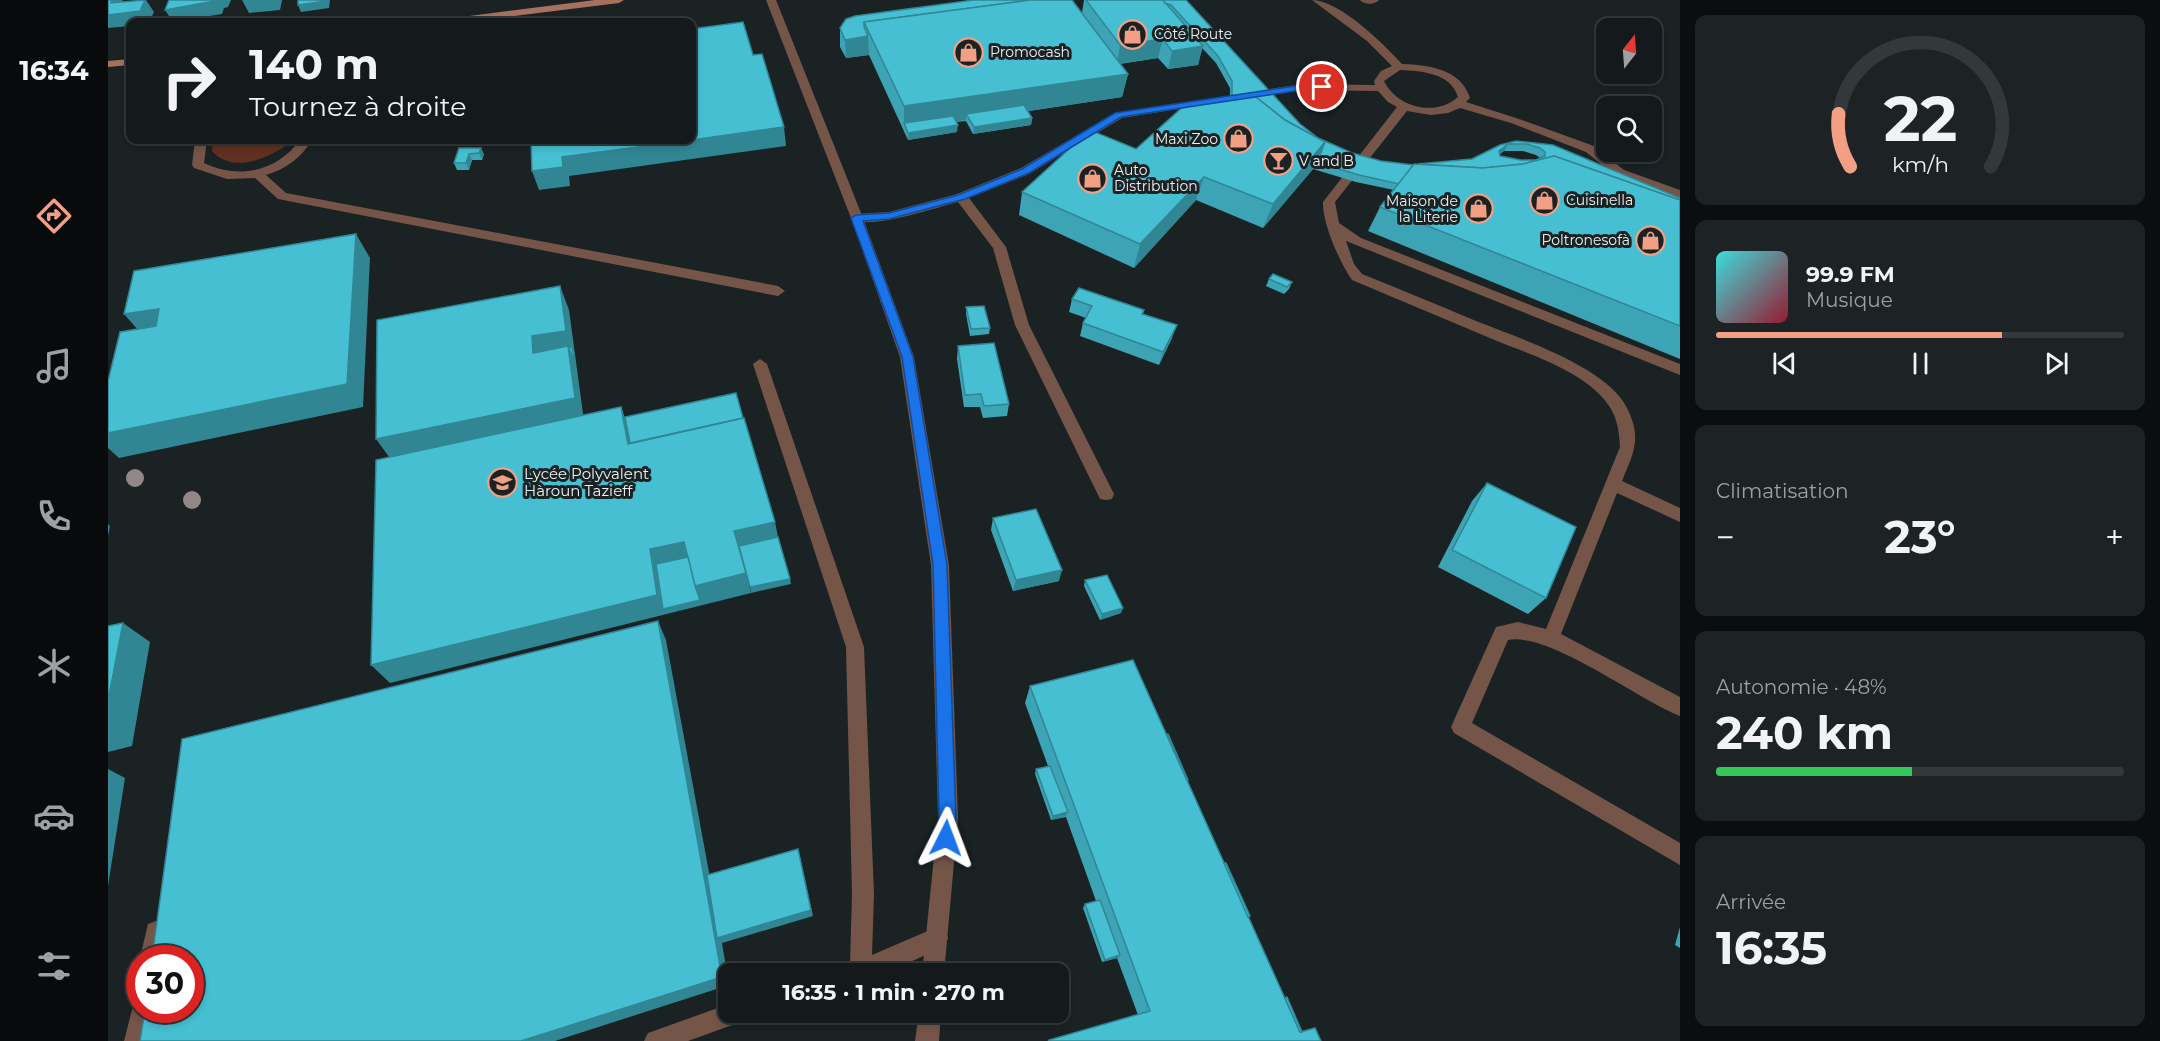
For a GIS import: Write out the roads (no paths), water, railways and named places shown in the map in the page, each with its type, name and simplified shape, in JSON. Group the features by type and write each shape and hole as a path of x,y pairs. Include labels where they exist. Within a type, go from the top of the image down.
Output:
{"main road":[{"path":"477,18 619,0"},
{"path":"108,64 126,62"}],"street":[{"path":"771,0 908,357 940,565 948,818 934,963"},
{"path":"1317,0 1362,33 1391,57 1399,67"},
{"path":"1365,0 1374,0"},
{"path":"1399,67 1425,68 1449,78 1463,91 1464,98 1460,104 1442,111 1430,111 1405,105 1386,94 1379,81 1382,75 1399,67"},
{"path":"1237,97 1302,87 1381,87"},
{"path":"856,218 889,216 961,197 1025,171 1119,115 1213,101"},
{"path":"1460,104 1515,121 1590,149 1620,173 1680,194"},
{"path":"1405,105 1329,202 1328,216 1336,230 1348,265 1357,277 1552,358 1606,391 1620,408 1627,428 1628,447 1551,638"},
{"path":"201,144 198,165 220,175 237,177 258,174 280,165 297,154 303,144"},
{"path":"258,174 282,196 778,291"},
{"path":"961,197 999,247 1022,325 1106,494"},
{"path":"1336,230 1356,241 1680,370"},
{"path":"760,364 855,646 863,894 856,963"},
{"path":"1613,484 1680,514"},
{"path":"1680,707 1551,638 1518,630 1502,633 1461,727 1680,855"},
{"path":"154,945 160,912"},
{"path":"882,963 937,939"},
{"path":"656,1041 718,1019"},
{"path":"136,1041 139,1023"}],"place":[{"name":"Côté Route","path":"1133,34"},
{"name":"Promocash","path":"969,52"},
{"name":"Maxi Zoo","path":"1239,139"},
{"name":"V and B","path":"1278,161"},
{"name":"Auto Distribution","path":"1093,178"},
{"name":"Cuisinella","path":"1545,200"},
{"name":"Maison de la Literie","path":"1479,209"},
{"name":"Poltronesofà","path":"1651,240"},
{"name":"Lycée Polyvalent Hàroun Tazieff","path":"503,483"}]}
